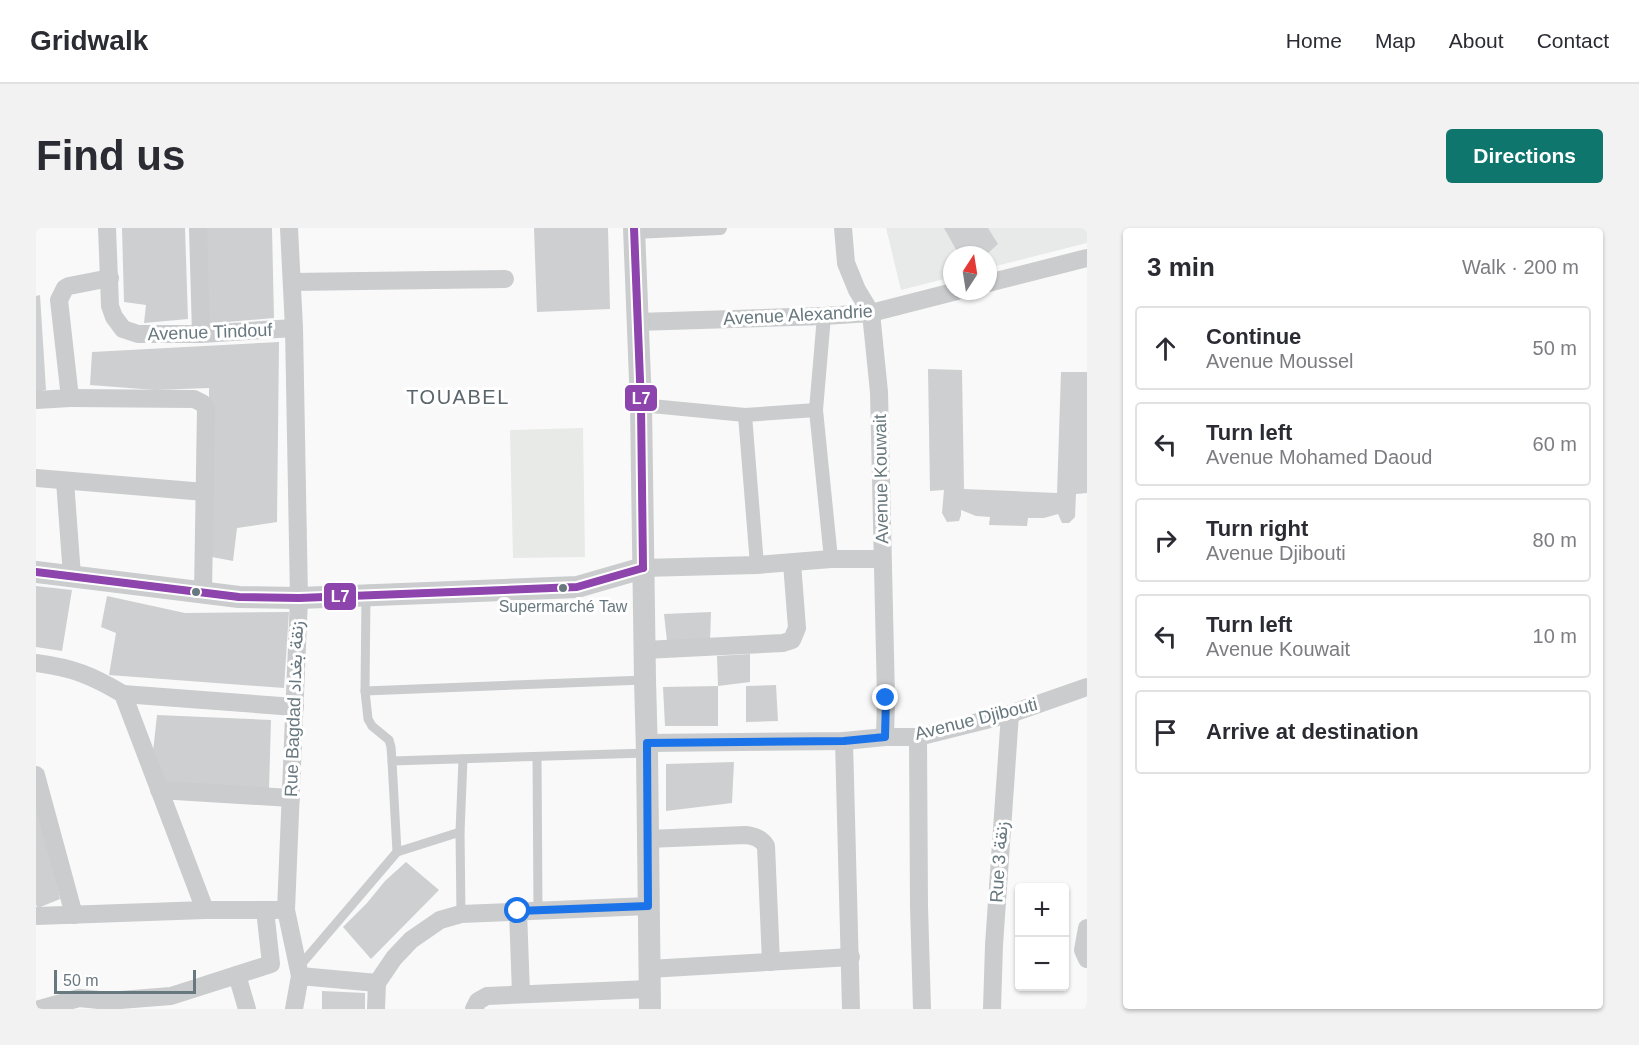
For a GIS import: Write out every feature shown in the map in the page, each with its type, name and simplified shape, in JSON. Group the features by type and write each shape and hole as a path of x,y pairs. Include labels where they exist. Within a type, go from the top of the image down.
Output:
{"street":[{"name":"Avenue Tindouf","path":"107,228 110,306 114,317 123,329 138,334 201,334 294,328"},
{"path":"198,228 201,334"},
{"name":"Rue Bagdad زنقة بغداد","path":"290,228 294,328 298,598 286,909 299,972 294,1009"},
{"path":"649,989 641,405 634,230 720,228"},
{"name":"Avenue Kouwait","path":"843,228 846,263 856,290 872,313 879,392 885,737"},
{"path":"997,281 1087,258"},
{"path":"70,398 59,300 64,288 110,278"},
{"path":"292,282 505,279"},
{"name":"Avenue Alexandrie","path":"637,322 872,313 943,295"},
{"path":"824,316 816,410 831,560"},
{"path":"36,400 70,398 198,400 206,408 203,593"},
{"path":"641,405 745,415 816,410"},
{"path":"745,415 757,565"},
{"path":"36,478 205,492"},
{"path":"65,481 72,576"},
{"path":"36,572 239,597 298,598 577,587 643,568 882,559"},
{"path":"645,650 783,643 792,640 797,628 792,563"},
{"path":"36,663 79,671 123,694 295,707"},
{"name":"Avenue Djibouti","path":"647,748 918,737 1010,714 1087,687"},
{"path":"123,694 205,910"},
{"name":"Rue 3 زنقة","path":"993,1009 994,945 1010,714"},
{"path":"918,737 922,1009"},
{"path":"844,741 851,1009"},
{"path":"36,775 74,915"},
{"path":"159,790 291,798"},
{"path":"648,839 745,835 763,840 766,846 771,962"},
{"path":"376,1009 376,983 394,958 411,940 440,920 462,914 648,906"},
{"path":"36,916 286,909"},
{"path":"40,1009 72,1000 90,1004 108,1001 172,1003 237,975 271,964 265,910"},
{"path":"518,911 521,994"},
{"path":"1087,928 1083,950 1087,959"},
{"path":"474,1009 478,1001 488,996 649,989 771,962 851,957"},
{"path":"299,972 376,983"},
{"path":"237,975 247,1009"}],"lane":[{"path":"366,596 365,691 372,726 389,740 391,747 397,852"},
{"path":"365,691 645,680"},
{"path":"392,761 537,757 647,748"},
{"path":"537,757 538,910"},
{"path":"462,914 460,832 463,759"},
{"path":"299,972 397,852 460,832"}],"shaded area":[{"path":"886,228 1087,228 1087,243 997,266 997,246 943,246 943,279 901,290"},
{"path":"583,428 585,557 513,558 510,430"}],"building":[{"path":"122,228 185,228 188,319 144,323 146,305 124,302"},
{"path":"202,228 272,228 274,318 204,324"},
{"path":"534,228 608,228 610,309 537,312"},
{"path":"944,228 988,228 998,244 996,246 954,246"},
{"path":"40,295 46,390 36,392 36,296"},
{"path":"279,342 277,522 237,528 233,561 212,557 208,503 209,388 155,390 90,385 92,352"},
{"path":"928,369 962,370 964,489 1057,493 1061,372 1087,372 1087,493 1076,494 1075,517 1069,523 1062,523 1058,514 1044,518 1028,518 1027,526 989,525 990,517 976,516 961,510 959,521 947,522 942,513 944,490 930,491"},
{"path":"36,586 72,590 62,651 36,647"},
{"path":"107,596 185,613 289,612 284,688 109,675 116,633 101,627"},
{"path":"711,612 710,641 667,641 664,614"},
{"path":"750,654 750,682 718,686 717,656"},
{"path":"776,685 778,721 746,722 746,686"},
{"path":"718,686 718,726 665,726 663,687"},
{"path":"157,715 271,720 269,790 164,783 153,752"},
{"path":"734,762 732,803 666,811 666,764"},
{"path":"36,803 46,834 60,899 38,908 36,905"},
{"path":"406,862 439,890 371,959 343,927 385,881"},
{"path":"322,991 365,993 365,1009 322,1009"}],"transit line":[{"name":"L7","path":"634,228 641,405 643,568"},
{"name":"L7","path":"36,572 239,597 299,598 577,587 643,568"}],"place":[{"name":"Supermarché Taw","path":"563,588"}],"district":[{"name":"TOUABEL","path":"458,397"}],"route":[{"path":"518,911 648,906 647,743 844,741 885,737 886,698"}]}
